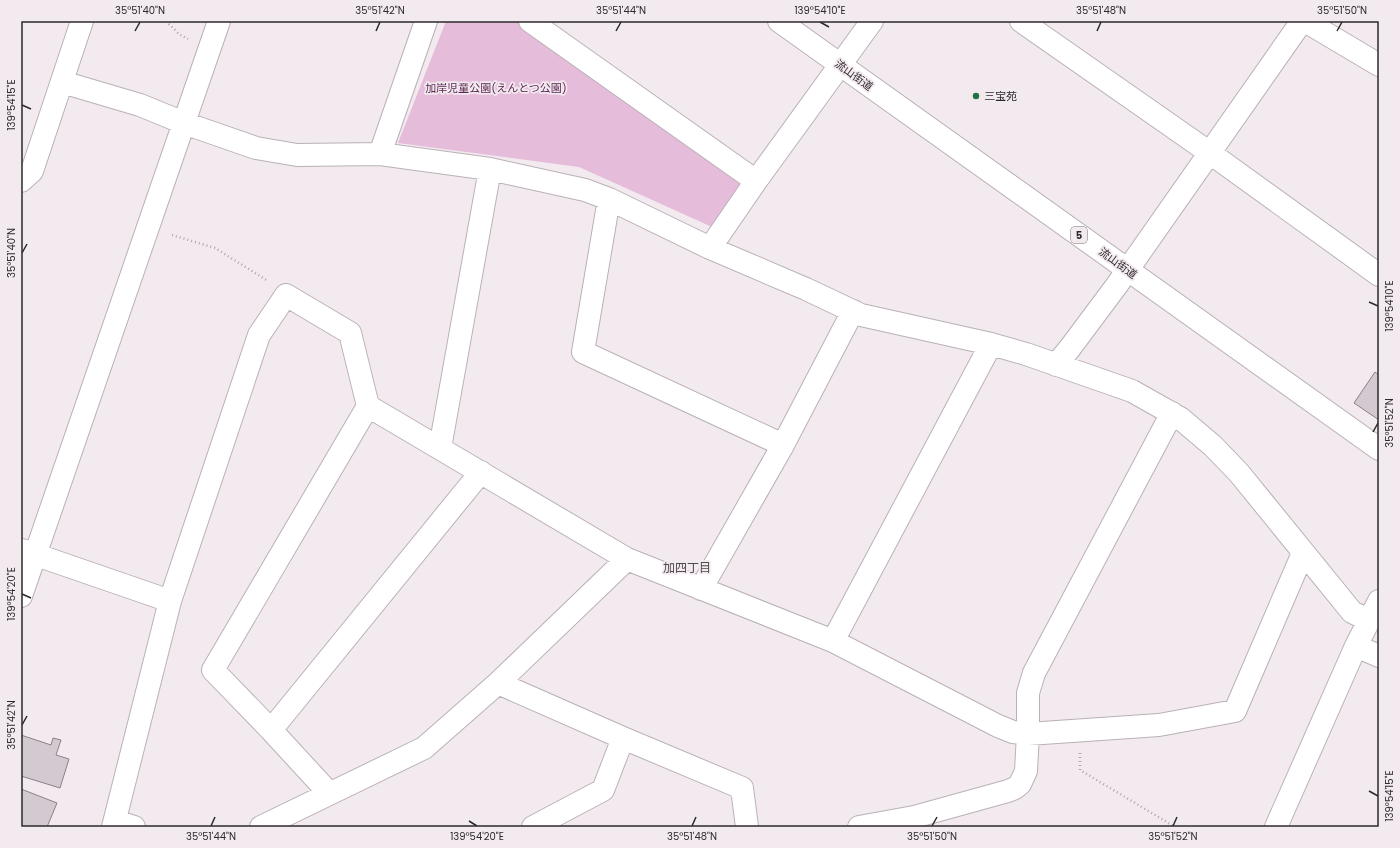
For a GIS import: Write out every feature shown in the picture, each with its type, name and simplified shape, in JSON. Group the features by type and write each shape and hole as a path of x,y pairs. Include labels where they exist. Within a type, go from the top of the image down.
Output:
{"street":[{"path":"21,181 32,171 82,21"},
{"path":"21,596 28,552 184,123 219,21"},
{"path":"380,154 426,21"},
{"path":"530,21 756,181"},
{"name":"流山街道","path":"779,21 1379,450"},
{"path":"710,248 756,181 872,21"},
{"path":"1022,21 1210,153 1379,275"},
{"path":"1056,365 1127,270 1302,21"},
{"path":"1306,21 1379,65"},
{"path":"62,82 140,105 184,123 256,148 297,155 380,154 490,169 585,190 609,199 710,248 861,315 991,344 1026,354 1132,391 1180,418 1214,446 1239,473 1352,612 1368,620"},
{"path":"440,448 490,169"},
{"path":"609,199 583,352 783,445"},
{"path":"121,825 170,601 259,335 286,295 350,333 368,406 213,670 329,793"},
{"path":"701,589 783,445 853,311"},
{"path":"833,641 991,344"},
{"path":"368,406 627,559 833,641 998,726 1013,732 1028,734 1159,725 1235,711 1303,553"},
{"path":"859,827 914,817 1015,788 1024,778 1026,771 1028,734 1028,693 1034,673 1172,413"},
{"path":"271,730 481,472"},
{"path":"28,552 170,601"},
{"path":"260,827 424,748 498,683 627,559"},
{"path":"1273,826 1368,620 1379,601"},
{"path":"1356,646 1379,656"},
{"path":"498,683 742,788 747,827"},
{"path":"533,827 603,790 623,738"}],"path":[{"path":"166,21 179,34 188,39"},
{"path":"172,235 215,248 274,285 286,295"},
{"path":"1080,731 1080,770 1175,827"}],"green space":[{"name":"加岸児童公園(えんとつ公園)","path":"446,21 518,21 745,180 712,227 579,167 398,143"}],"building":[{"path":"1375,372 1379,375 1379,420 1354,403"},
{"path":"21,735 51,745 53,738 61,740 56,755 69,759 60,788 21,776"},
{"path":"21,789 57,803 47,827 21,827"}],"place":[{"name":"三宝苑","path":"976,96"}],"district":[{"name":"加四丁目","path":"687,568"}]}
